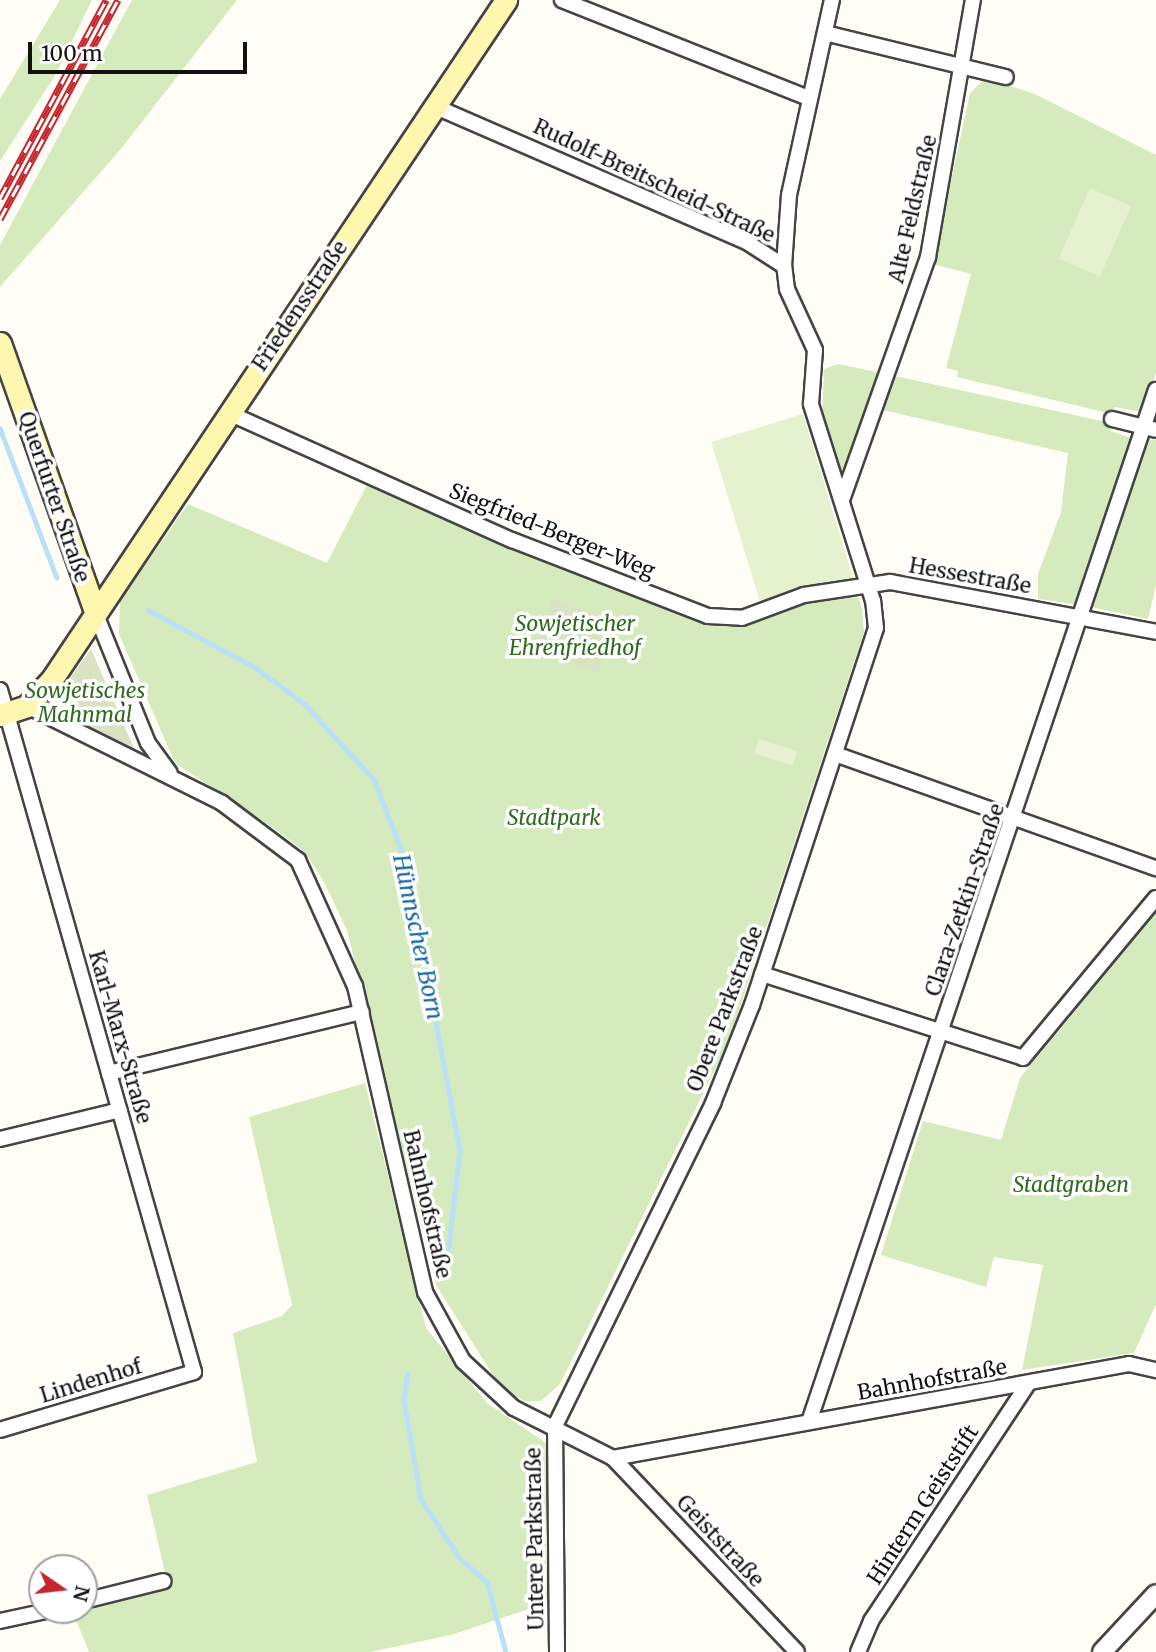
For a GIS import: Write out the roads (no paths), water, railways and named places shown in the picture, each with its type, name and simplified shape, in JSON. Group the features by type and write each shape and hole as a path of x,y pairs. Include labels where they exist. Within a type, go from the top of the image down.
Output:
{"main road":[{"name":"Friedensstraße","path":"27,706 231,414 506,0"},
{"name":"Querfurter Straße","path":"0,343 95,612"},
{"path":"2,714 27,706"}],"street":[{"path":"562,0 808,98"},
{"path":"784,265 789,195 808,98 832,0"},
{"name":"Alte Feldstraße","path":"842,500 928,257 965,65 972,0"},
{"path":"825,33 965,65 1006,78"},
{"name":"Rudolf-Breitscheid-Straße","path":"434,106 745,241 784,265 787,289 815,350 811,404 842,500"},
{"name":"Clara-Zetkin-Straße","path":"809,1422 1015,820 1079,617 1149,428 1156,390"},
{"name":"Siegfried-Berger-Weg","path":"231,414 366,475 708,616 742,618 804,595 868,588"},
{"path":"1112,419 1149,428"},
{"path":"842,500 868,588"},
{"name":"Hessestraße","path":"868,588 890,582 1156,632"},
{"name":"Obere Parkstraße","path":"555,1426 713,1103 762,974 876,628 868,588"},
{"name":"Bahnhofstraße","path":"95,612 148,743 173,777"},
{"name":"Karl-Marx-Straße","path":"0,690 2,714 120,1110 194,1371"},
{"name":"Bahnhofstraße","path":"27,706 222,803 298,860 346,957 362,1012 425,1292 463,1361 514,1408 555,1426 613,1458 1129,1364 1156,1370"},
{"path":"835,754 1156,868"},
{"path":"762,974 940,1036 1023,1058 1156,898"},
{"path":"109,1073 362,1012"},
{"path":"0,1139 120,1110"},
{"name":"Lindenhof","path":"0,1430 194,1371"},
{"name":"Hinterm Geiststift","path":"858,1652 871,1621 1028,1384"},
{"name":"Untere Parkstraße","path":"555,1426 556,1652"},
{"name":"Geiststraße","path":"613,1458 797,1652"},
{"path":"98,1598 164,1581"},
{"path":"1102,1652 1156,1594"},
{"path":"0,1621 28,1615"}],"waterway":[{"name":"Hünnscher Born","path":"0,428 57,578"},
{"name":"Hünnscher Born","path":"148,610 253,666 305,704 375,781 406,862 460,1151 448,1255"},
{"name":"Hünnscher Born","path":"408,1374 404,1400 421,1499 459,1557 487,1582 506,1652"}],"railway":[{"path":"0,198 106,0"},
{"path":"0,219 118,0"}],"park label":[{"name":"Sowjetischer Ehrenfriedhof","path":"575,636"},
{"name":"Sowjetisches Mahnmal","path":"85,703"},
{"name":"Stadtpark","path":"554,818"},
{"name":"Stadtgraben","path":"1071,1185"}]}
